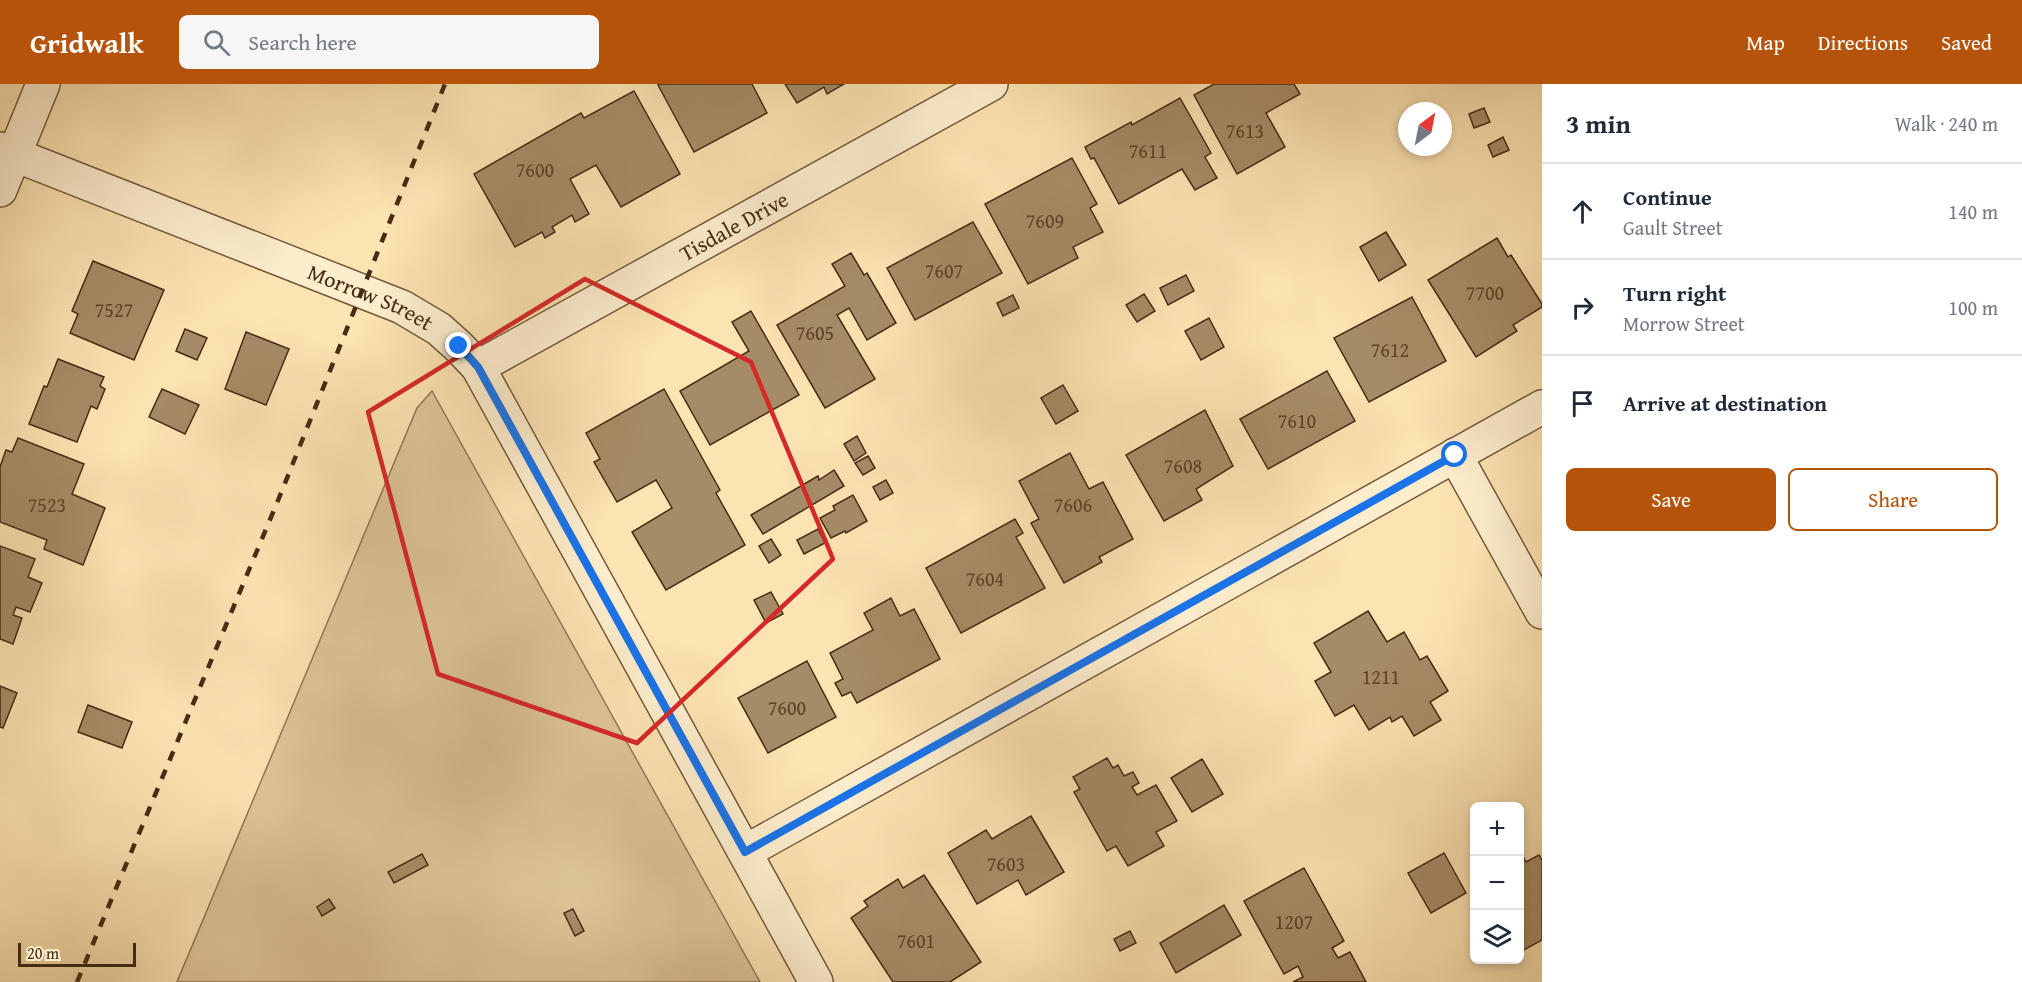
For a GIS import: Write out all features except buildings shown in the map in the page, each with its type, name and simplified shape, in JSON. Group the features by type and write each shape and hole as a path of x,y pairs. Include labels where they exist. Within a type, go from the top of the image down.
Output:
{"street":[{"path":"0,190 7,152 43,84"},
{"name":"Tisdale Drive","path":"478,367 991,84"},
{"name":"Morrow Street","path":"7,152 402,307 439,329 459,346 478,367 816,982"},
{"path":"745,852 1542,407"},
{"path":"1455,455 1542,612"}],"highlighted area":[{"path":"585,279 751,362 833,559 637,743 438,674 368,412"}],"shaded area":[{"path":"432,391 760,982 177,982 417,408"}],"railway":[{"path":"77,982 279,498 445,84"}],"route":[{"path":"459,346 478,367 745,852 1455,455"}]}
